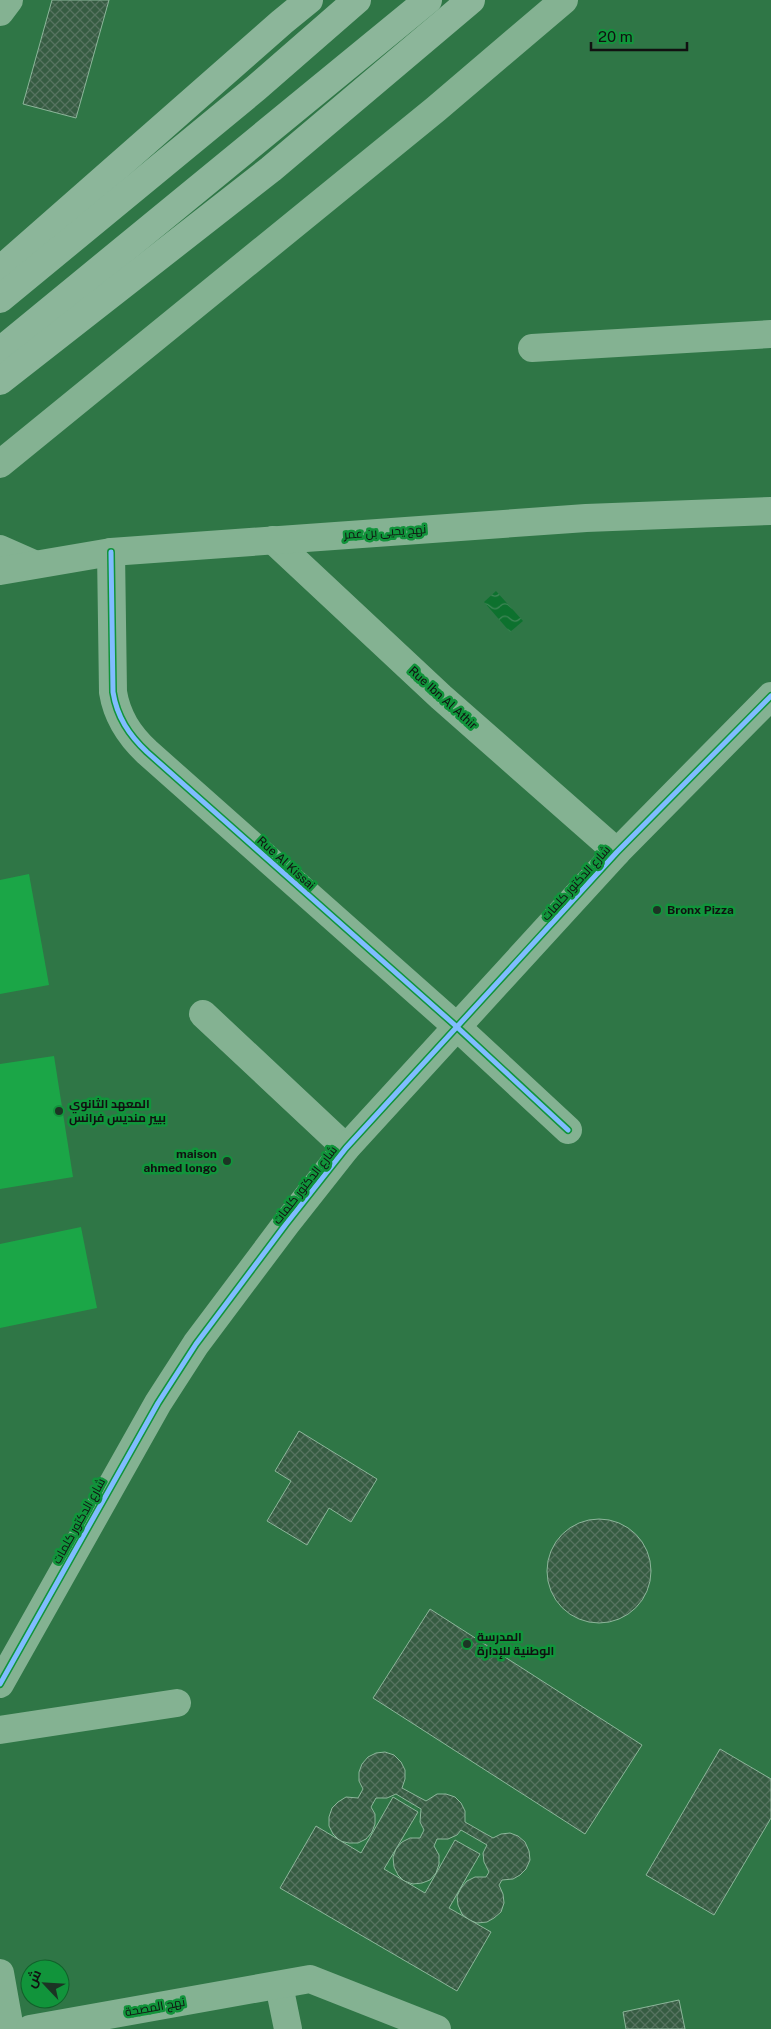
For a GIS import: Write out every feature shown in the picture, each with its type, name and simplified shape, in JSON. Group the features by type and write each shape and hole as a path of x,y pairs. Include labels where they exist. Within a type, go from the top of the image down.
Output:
{"highway":[{"path":"0,270 309,0"},
{"path":"0,299 256,88 357,0"},
{"path":"0,351 428,0"},
{"path":"0,381 271,169 471,0"}],"street":[{"path":"0,12 9,0"},
{"path":"0,464 436,109 564,0"},
{"path":"532,348 771,334"},
{"name":"نهج يحيى بن عمر","path":"0,571 112,552 586,518 771,511"},
{"name":"Rue Ibn Al Athir","path":"273,540 441,697 617,852"},
{"path":"0,549 34,564"},
{"name":"Rue Al Kissai","path":"112,552 113,692 115,707 128,732 147,752 457,1027 568,1130"},
{"name":"شارع الدكتور كلمات","path":"0,1684 158,1403 196,1344 346,1148 617,852 771,696"},
{"path":"203,1014 346,1148"},
{"path":"0,1730 177,1703"},
{"path":"0,1974 10,2029"},
{"name":"نهج المصحة","path":"30,2029 310,1979 436,2029"},
{"path":"279,1985 288,2029"}],"shaded area":[{"path":"29,874 49,985 0,994 0,880"},
{"path":"54,1056 73,1177 0,1189 0,1064"},
{"path":"81,1227 97,1308 0,1328 0,1244"}],"water":[{"path":"496,591 523,621 510,632 484,602"}],"building":[{"path":"52,0 109,0 76,118 23,104"},
{"path":"299,1431 377,1479 351,1522 329,1508 307,1545 267,1521 291,1481 275,1471"},
{"path":"599,1519 619,1523 636,1534 647,1551 651,1571 647,1591 636,1608 619,1619 599,1623 579,1619 562,1608 551,1591 547,1571 551,1551 562,1534 579,1523"},
{"path":"430,1609 642,1745 585,1834 373,1698"},
{"path":"720,1749 771,1779 771,1818 714,1915 646,1875"},
{"path":"385,1752 394,1755 401,1762 405,1770 402,1788 426,1801 437,1794 455,1797 465,1811 465,1822 493,1838 501,1834 510,1833 518,1836 525,1842 530,1860 526,1869 520,1875 513,1879 502,1880 499,1885 504,1903 501,1912 494,1918 487,1922 477,1923 469,1920 462,1914 458,1905 457,1896 467,1881 475,1877 486,1877 489,1872 484,1862 483,1853 487,1845 461,1830 457,1835 448,1839 437,1839 434,1846 439,1855 439,1864 436,1873 430,1880 413,1884 404,1881 398,1875 394,1867 393,1857 396,1849 402,1842 410,1838 420,1838 424,1830 420,1822 421,1809 396,1794 387,1798 376,1798 371,1807 375,1814 375,1824 372,1832 366,1839 358,1843 349,1843 340,1841 333,1834 329,1826 332,1808 346,1797 358,1798 363,1789 359,1781 359,1772 362,1764 368,1757 376,1753"},
{"path":"393,1797 418,1812 384,1869 425,1893 455,1840 480,1854 449,1908 491,1932 457,1991 280,1888 316,1826 361,1853"},
{"path":"679,2000 685,2029 626,2029 623,2012"}],"cycle path":[{"path":"111,552 113,692 117,710 135,739 147,752 457,1027 568,1130"},
{"path":"0,1684 158,1403 196,1344 286,1224 346,1148 617,852 771,696"}],"place":[{"name":"Bronx Pizza","path":"657,910"},
{"name":"المعهد الثانوي بيير منديس فرانس","path":"59,1111"},
{"name":"maison ahmed longo","path":"227,1161"},
{"name":"المدرسة الوطنية للإدارة","path":"467,1644"}]}
